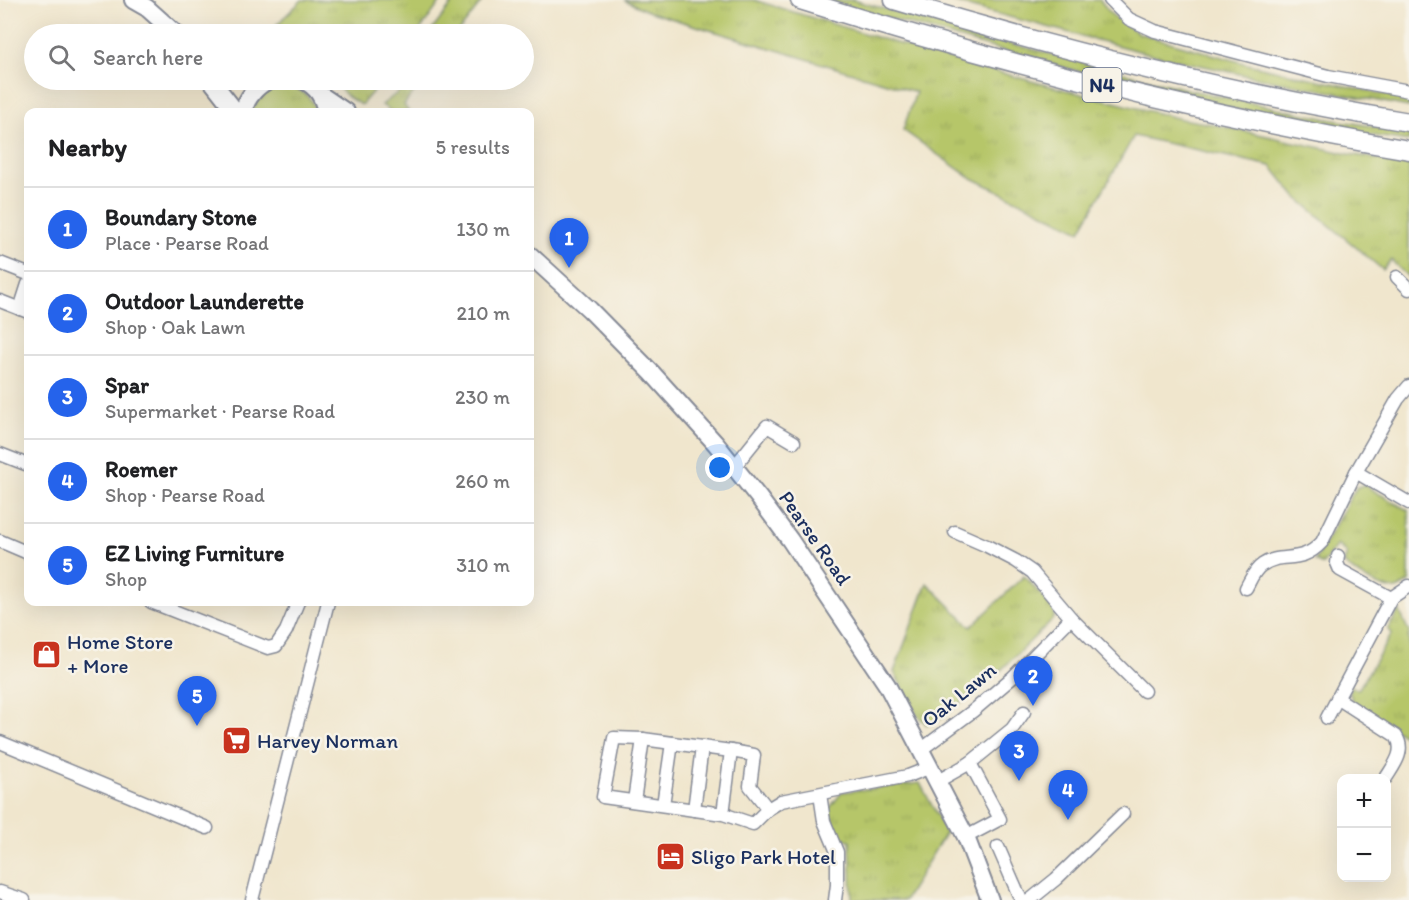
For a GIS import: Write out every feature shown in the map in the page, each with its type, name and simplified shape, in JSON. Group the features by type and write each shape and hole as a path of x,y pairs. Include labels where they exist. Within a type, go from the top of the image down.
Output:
{"highway":[{"name":"N4","path":"800,0 922,38 1055,74 1203,110 1409,150"},
{"name":"N4","path":"894,0 1062,47 1207,82 1409,122"}],"main road":[{"path":"133,0 147,8 165,24"},
{"path":"219,90 233,108"},
{"path":"245,108 254,90"},
{"path":"317,90 340,108"},
{"path":"321,95 325,108"},
{"name":"Pearse Road","path":"534,259 590,310 652,373 734,467 790,540 887,685 966,837 990,900"}],"street":[{"path":"1110,0 1130,19 1155,31 1328,76 1409,91"},
{"path":"0,263 24,272"},
{"path":"1397,277 1409,289"},
{"path":"0,301 24,310"},
{"path":"1245,588 1261,565 1307,555 1322,542 1356,472 1398,399 1409,386"},
{"path":"734,467 766,426 794,442"},
{"path":"0,454 24,463"},
{"path":"1356,472 1409,503"},
{"path":"955,532 997,551 1032,572 1071,618 1144,691"},
{"path":"0,541 24,551"},
{"path":"1338,556 1337,563 1340,570 1391,598"},
{"path":"1327,718 1391,598 1409,586"},
{"path":"161,606 268,648 276,646 286,631 296,606"},
{"path":"252,900 327,606"},
{"name":"Oak Lawn","path":"922,749 973,711 1013,677 1071,618"},
{"path":"1337,698 1396,736 1400,742 1401,751 1388,774"},
{"path":"768,809 750,786 754,755 672,742 614,738 603,797 723,814 753,824 768,809 781,801 908,776 935,774 970,763 1012,729 1024,712"},
{"path":"634,801 643,739"},
{"path":"0,742 207,828"},
{"path":"663,805 672,742"},
{"path":"694,810 702,747"},
{"path":"723,814 731,752"},
{"path":"966,837 999,819 970,763"},
{"path":"820,794 824,822 837,852 835,900"},
{"path":"1030,900 1056,879 1123,814"},
{"path":"998,847 1021,900"},
{"path":"0,892 24,900"}],"green space":[{"path":"302,0 442,0 424,24 277,24"},
{"path":"455,0 483,0 465,24 437,24"},
{"path":"624,0 754,0 932,54 1181,119 1349,154 1409,164 1409,278 1391,260 1383,270 1296,197 1271,166 1134,136 1080,231 968,176 903,130 916,92 650,12"},
{"path":"826,0 853,0 1190,90 1333,120 1409,132 1409,141 1261,115 1188,99 1043,62"},
{"path":"945,0 1100,0 1112,15 1138,33 1247,64 1409,100 1409,107 1146,53"},
{"path":"269,90 300,90 311,100 315,108 254,108"},
{"path":"341,90 374,90 361,105"},
{"path":"401,90 415,90 404,105 406,108 386,108 382,105"},
{"path":"1364,485 1409,511 1409,582 1396,589 1368,581 1354,571 1344,563 1347,553 1337,545 1322,565 1315,561 1353,493 1357,487"},
{"path":"1024,576 1054,609 1054,618 999,672 934,724 927,725 917,715 894,672 927,583 971,627"},
{"path":"1399,610 1409,632 1409,739 1352,701 1349,690 1351,686 1358,690 1392,633 1388,629"},
{"path":"920,783 946,832 905,900 852,900 850,840 837,837 829,809 842,792"}],"place":[{"name":"Boundary Stone","path":"569,268"},
{"name":"Home Store + More","path":"46,654"},
{"name":"Outdoor Launderette","path":"1033,706"},
{"name":"EZ Living Furniture","path":"197,726"},
{"name":"Harvey Norman","path":"236,741"},
{"name":"Spar","path":"1019,781"},
{"name":"Roemer","path":"1068,820"},
{"name":"Sligo Park Hotel","path":"670,857"}]}
